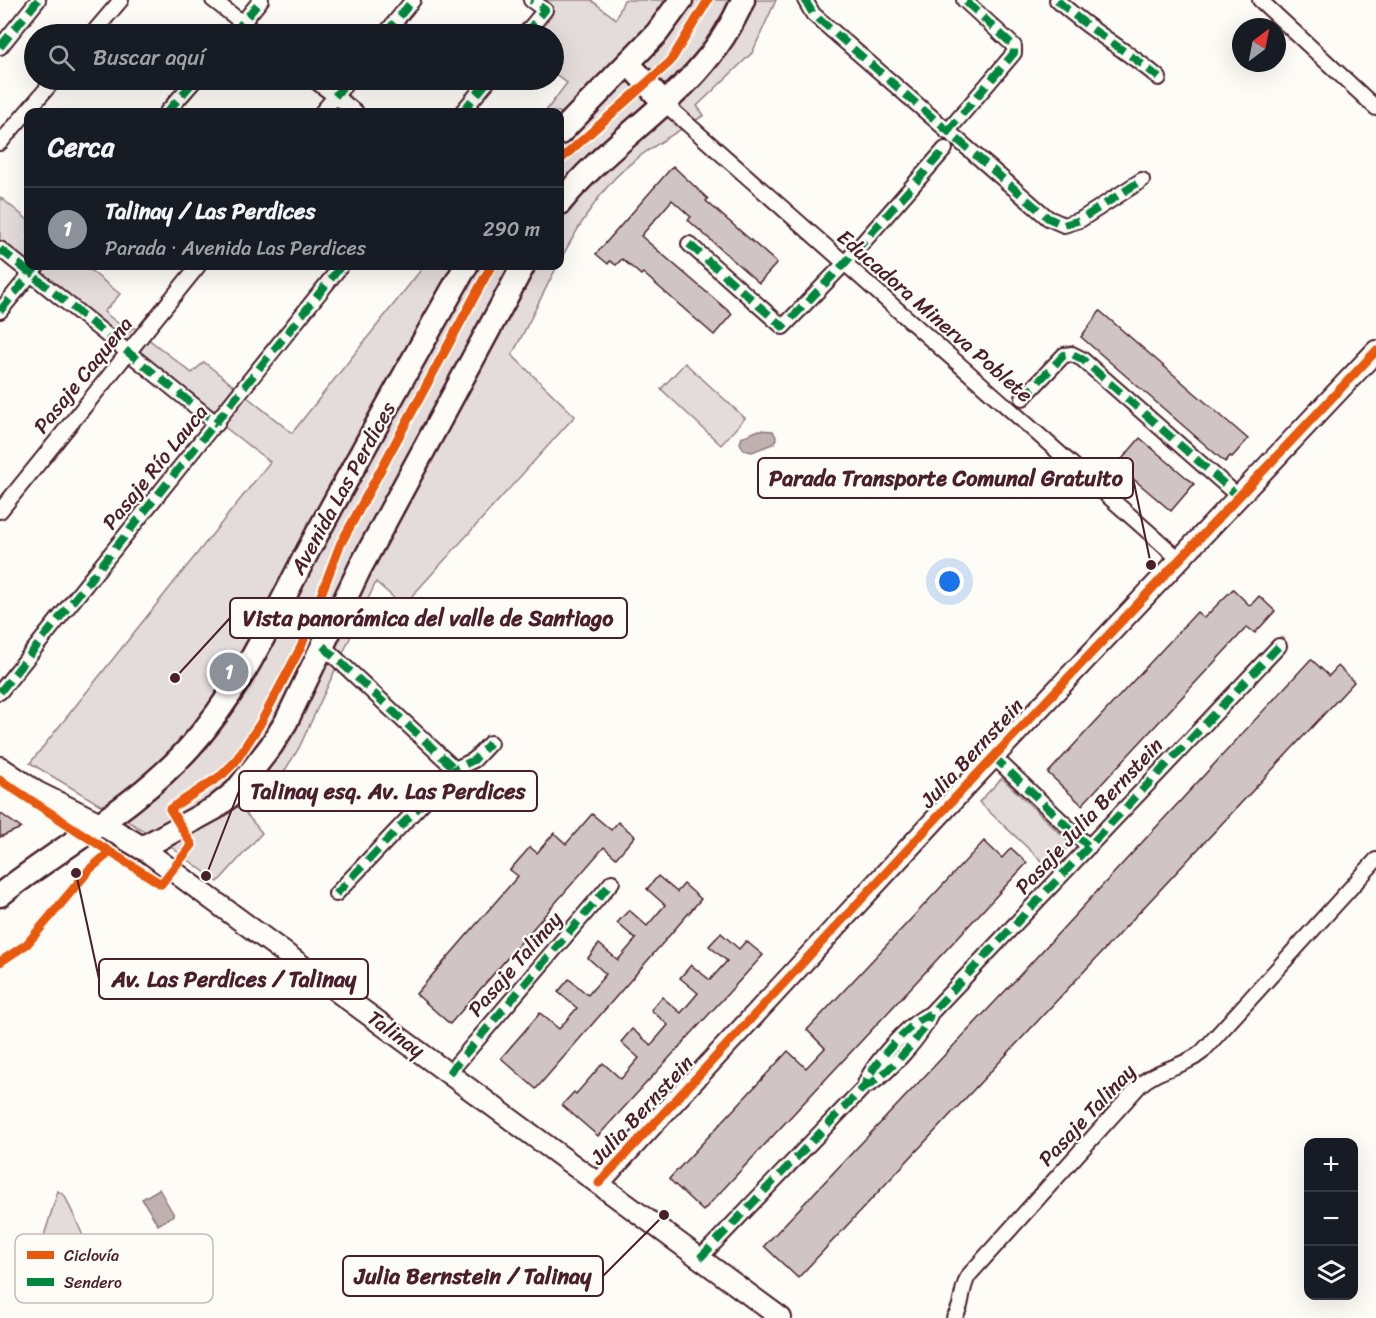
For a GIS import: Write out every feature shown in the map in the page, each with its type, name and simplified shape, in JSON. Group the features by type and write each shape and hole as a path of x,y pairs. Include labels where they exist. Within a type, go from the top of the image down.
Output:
{"main road":[{"path":"564,129 629,64 657,33 681,0"},
{"path":"564,199 602,156 684,87 715,52 743,0"},
{"path":"629,64 665,104"},
{"name":"Avenida Las Perdices","path":"0,895 34,867 102,824 189,749 225,702 464,270"},
{"path":"142,848 215,808 249,776 286,722 360,568 521,270"},
{"name":"Talinay","path":"102,824 142,848"}],"street":[{"path":"0,47 38,0"},
{"path":"101,24 121,0"},
{"path":"213,0 242,23 261,0"},
{"path":"393,24 413,0"},
{"path":"531,0 544,10 533,24"},
{"path":"806,0 813,14 1048,218 1064,225 1080,220 1142,180"},
{"path":"947,132 1014,53 1014,46 963,0"},
{"path":"1057,0 1085,25 1138,60 1159,78"},
{"path":"1260,0 1376,108"},
{"path":"30,108 45,90"},
{"path":"170,108 186,90"},
{"path":"327,90 351,108"},
{"path":"325,108 340,90"},
{"path":"465,108 481,90"},
{"name":"Educadora Minerva Poblete","path":"665,104 1179,558"},
{"path":"0,143 24,115"},
{"path":"688,244 783,327 844,264 945,149"},
{"path":"0,249 24,264"},
{"path":"0,311 34,270 128,352 217,424"},
{"name":"Pasaje Caquena","path":"0,511 195,270"},
{"name":"Pasaje Río Lauca","path":"0,693 338,270"},
{"name":"Julia Bernstein","path":"598,1184 993,756 1376,351"},
{"path":"1023,398 1064,355 1072,354 1082,359 1238,496"},
{"path":"323,646 455,769"},
{"name":"Pasaje Julia Bernstein","path":"700,1258 864,1087 875,1082 888,1069 923,1031 930,1014 1279,646"},
{"path":"336,894 455,769 474,760 490,743"},
{"path":"993,756 1089,847"},
{"name":"Talinay","path":"0,767 37,792 102,824"},
{"name":"Talinay","path":"142,848 781,1318"},
{"name":"Pasaje Talinay","path":"954,1318 960,1308 963,1288 969,1275 1140,1085 1160,1071 1191,1061 1202,1052 1376,860"},
{"name":"Pasaje Talinay","path":"449,1073 612,882"}],"shaded area":[{"path":"542,0 591,0 616,19 624,0 776,0 752,53 697,106 704,115 653,147 618,175 594,204 564,254 564,108 548,108 564,90 567,83 564,81 564,24 541,24 553,9"},
{"path":"0,197 24,217 24,270 90,270 120,294 104,312 129,332 133,327 192,373 204,362 292,433 421,270 555,270 512,355 575,416 403,606 376,582 299,748 282,775 244,811 262,833 218,882 171,847 30,763 270,462 0,254"},
{"path":"685,363 745,418 721,445 661,389"},
{"path":"759,430 773,431 776,437 775,443 752,452 744,450 740,443 742,437"},
{"path":"1002,778 1071,844 1049,868 979,802"},
{"path":"159,1189 174,1215 158,1225 142,1199"},
{"path":"58,1191 65,1196 82,1234 45,1234"}],"building":[{"path":"673,166 708,199 706,201 777,263 759,283 688,220 691,217 672,200 641,236 732,314 714,335 643,273 641,275 622,259 616,265 610,261 608,264 596,254"},
{"path":"1100,311 1248,439 1232,457 1230,456 1225,462 1081,337"},
{"path":"1140,438 1194,484 1171,511 1117,465"},
{"path":"1233,589 1250,606 1259,596 1275,611 1255,633 1247,627 1082,805 1048,773 1197,612 1204,618"},
{"path":"1311,659 1329,676 1338,666 1354,682 798,1278 764,1246 1008,988"},
{"path":"0,813 21,828 0,837"},
{"path":"592,814 611,830 618,822 635,836 616,858 604,847 450,1024 416,994 518,876 510,870 530,847 537,853 554,833 566,844"},
{"path":"984,841 1002,858 1011,848 1027,863 703,1211 669,1179 788,1051 806,1068 825,1048 807,1030"},
{"path":"658,876 677,892 684,884 701,899 536,1089 501,1058 540,1013 559,1029 577,1008 558,992 569,979 588,995 606,974 588,958 599,944 618,960 636,939 617,923 629,910 647,926 665,905 647,889"},
{"path":"721,933 739,949 746,941 763,955 598,1136 562,1105 574,1092 576,1094 603,1063 621,1079 639,1058 621,1042 632,1029 651,1045 668,1025 651,1010 662,997 681,1013 698,993 680,978 691,965 710,980 727,961 709,946"}],"marked path":[{"path":"0,47 38,0"},
{"path":"241,24 261,0"},
{"path":"393,24 413,0"},
{"path":"531,0 545,10 533,24"},
{"path":"805,0 813,14 1048,218 1064,225 1080,220 1142,180"},
{"path":"947,132 1014,53 1014,46 964,0"},
{"path":"1057,0 1159,78"},
{"path":"170,108 186,90"},
{"path":"335,96 340,90"},
{"path":"465,108 481,90"},
{"path":"689,244 783,327 844,264 945,149"},
{"path":"0,249 24,268"},
{"path":"26,270 217,424"},
{"path":"0,311 34,270"},
{"path":"0,692 338,270"},
{"path":"1023,398 1064,355 1072,354 1082,359 1238,496"},
{"path":"323,646 455,769"},
{"path":"700,1258 864,1087 882,1057 902,1035 930,1014 1279,646"},
{"path":"336,894 455,769 474,760 490,743"},
{"path":"993,756 1089,847"},
{"path":"449,1073 612,882"},
{"path":"864,1087 881,1076 912,1044 921,1033 930,1014"}],"cycle path":[{"path":"564,156 670,62 708,0"},
{"path":"0,962 27,944 90,869 110,852 161,884 192,845 170,809 222,775 235,762 260,724 301,647 340,545 489,270"},
{"path":"599,1183 968,784 1376,351"},
{"path":"0,780 110,852"}],"place":[{"name":"Parada Transporte Comunal Gratuito","path":"1151,565"},
{"name":"Talinay / Las Perdices","path":"229,672"},
{"name":"Vista panorámica del valle de Santiago","path":"175,678"},
{"name":"Av. Las Perdices / Talinay","path":"76,873"},
{"name":"Talinay esq. Av. Las Perdices","path":"206,876"},
{"name":"Julia Bernstein / Talinay","path":"664,1215"}]}
